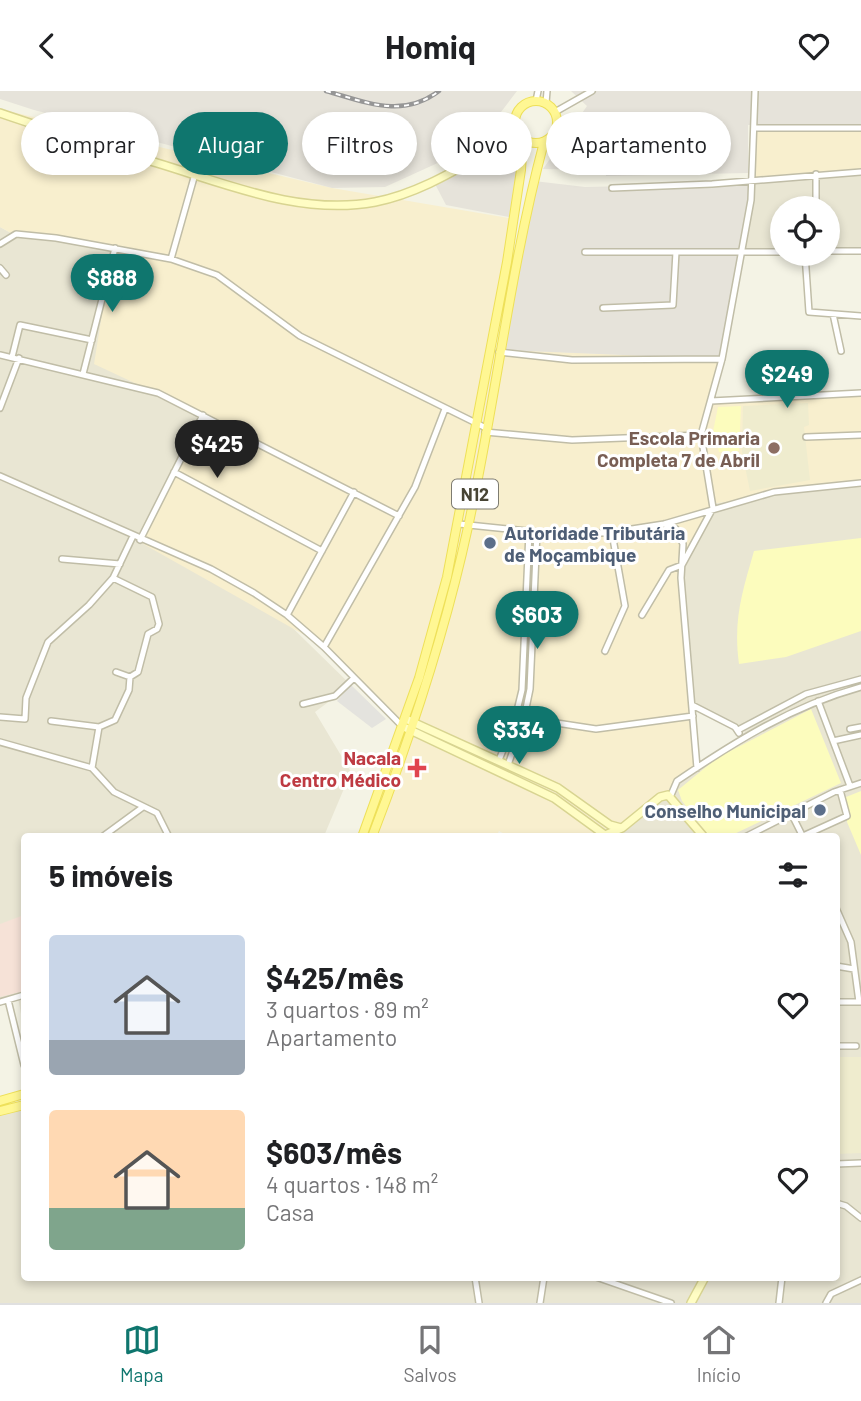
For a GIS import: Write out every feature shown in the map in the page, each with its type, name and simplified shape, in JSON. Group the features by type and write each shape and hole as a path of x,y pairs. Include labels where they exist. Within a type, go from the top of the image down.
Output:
{"main road":[{"path":"518,112 523,105 536,101 546,103 555,112"},
{"path":"532,142 546,140"},
{"name":"N12","path":"364,833 408,725 459,524 477,424 512,263 544,142"},
{"name":"N12","path":"373,833 443,628 469,526 499,352 512,263 521,175"},
{"path":"0,1101 21,1095"},
{"path":"0,1111 21,1106"}],"street":[{"path":"536,101 538,91"},
{"path":"546,103 547,91"},
{"path":"555,112 592,91"},
{"path":"642,615 669,570 682,565 713,508 701,435 722,359 754,181 755,91"},
{"path":"0,113 173,167"},
{"path":"755,128 861,128"},
{"path":"612,188 754,181 861,172"},
{"path":"816,174 816,196"},
{"path":"171,259 195,175"},
{"path":"199,175 299,203 345,206 377,201 427,185 447,175"},
{"path":"0,244 16,234 115,248 171,259 226,279 300,336 485,430 572,440 701,435"},
{"path":"83,374 115,248"},
{"path":"840,251 861,251"},
{"path":"585,252 770,252"},
{"path":"604,308 673,305 676,252"},
{"path":"805,266 807,309 812,312 861,316"},
{"path":"0,268 6,275"},
{"path":"834,314 841,351"},
{"path":"0,408 15,357 20,325 92,340"},
{"path":"499,352 572,360 722,359"},
{"path":"0,355 158,393 399,516"},
{"path":"711,401 861,393"},
{"path":"324,647 426,463 445,409"},
{"path":"140,540 203,415"},
{"path":"806,437 861,435"},
{"path":"174,472 322,551"},
{"path":"0,476 222,575 287,615 324,647 391,715 554,799 601,833"},
{"path":"459,524 529,532 612,533 664,524 774,492 861,483"},
{"path":"287,615 354,492"},
{"path":"664,524 676,529 682,538 697,768"},
{"path":"499,760 514,723 522,689 529,532"},
{"path":"508,765 524,718 530,688 537,532"},
{"path":"605,651 625,606 612,533"},
{"path":"0,717 25,719 30,683 48,642 89,605 113,577 133,536"},
{"path":"62,559 120,564"},
{"path":"51,721 99,727 115,720 127,697 130,677 138,672 148,634 157,629 159,624 152,597 113,577"},
{"path":"116,672 130,677"},
{"path":"303,704 335,696 355,678"},
{"path":"738,730 806,694 861,679"},
{"path":"671,795 677,781 769,722 818,701 861,687"},
{"path":"818,701 850,786"},
{"path":"692,705 738,730 741,739"},
{"path":"524,718 596,729 693,716"},
{"path":"408,725 499,760 558,788 610,825 622,828"},
{"path":"92,768 99,727"},
{"path":"850,729 861,727"},
{"path":"833,741 861,735"},
{"path":"0,742 92,768 110,789 162,817 168,833"},
{"path":"753,833 840,790 861,783"},
{"path":"810,833 847,816 840,790"},
{"path":"614,833 660,797 671,795"},
{"path":"671,795 701,833"},
{"path":"107,833 143,807"},
{"path":"791,813 801,833"},
{"path":"840,917 851,942 860,1002 840,1002"},
{"path":"840,967 854,969"},
{"path":"0,1002 21,996"},
{"path":"8,1000 21,1053"},
{"path":"840,1046 856,1046"},
{"path":"840,1164 861,1163"},
{"path":"840,1204 861,1218"},
{"path":"826,1303 831,1294 861,1280"},
{"path":"476,1281 479,1303"},
{"path":"540,1303 543,1281"},
{"path":"608,1281 671,1303"},
{"path":"691,1303 703,1281"},
{"path":"779,1303 782,1281"}],"shaded area":[{"path":"0,91 517,91 501,112 431,112 431,166 417,172 417,112 302,112 302,175 411,175 385,187 332,188 282,175 288,175 288,112 173,112 173,146 159,143 159,112 42,112 0,99"},
{"path":"571,91 861,91 861,127 748,125 748,173 731,173 731,112 583,112 587,106"},
{"path":"0,109 21,114 21,175 159,175 159,147 173,150 173,175 277,175 332,188 514,219 491,349 720,359 711,399 861,393 861,482 711,504 680,565 691,703 700,769 663,795 620,833 374,833 412,734 385,714 324,646 138,541 203,415 94,364 113,246 11,233 0,227"},
{"path":"757,123 861,127 861,172 752,183"},
{"path":"861,172 861,250 840,249 840,196 770,196 770,251 744,252 752,183"},
{"path":"452,175 517,175 509,217 446,205 435,184"},
{"path":"534,181 585,187 752,183 720,359 500,350"},
{"path":"0,227 11,233 113,246 203,415 265,601 351,685 315,712 351,772 325,833 21,833 21,1014 18,997 0,1002"},
{"name":"Escola Primaria Completa 7 de Abril","path":"808,403 809,425 804,427 810,480 750,491 742,452 743,406"},
{"path":"861,482 861,1303 0,1303 0,1114 21,1110 21,1281 840,1281 840,833 614,833 745,732 691,703 681,564 711,504"},
{"path":"351,685 386,719 372,728 337,701"},
{"path":"21,916 21,992 0,997 0,924"},
{"path":"840,1057 861,1057 861,1153 840,1154"}],"sand":[{"path":"741,406 739,451 719,452 718,448 710,446 718,407"},
{"path":"861,538 861,631 786,657 739,664 738,620 754,551"},
{"path":"811,709 841,783 736,833 707,833 682,801 678,790 717,758"},
{"path":"861,791 861,855 847,822 846,797"}],"railway":[{"path":"326,91 384,106 411,104 439,91"}],"place":[{"name":"Escola Primaria Completa 7 de Abril","path":"774,448"},
{"name":"Autoridade Tributária de Moçambique","path":"490,543"},
{"name":"Nacala Centro Médico","path":"417,768"},
{"name":"Conselho Municipal","path":"820,810"}]}
